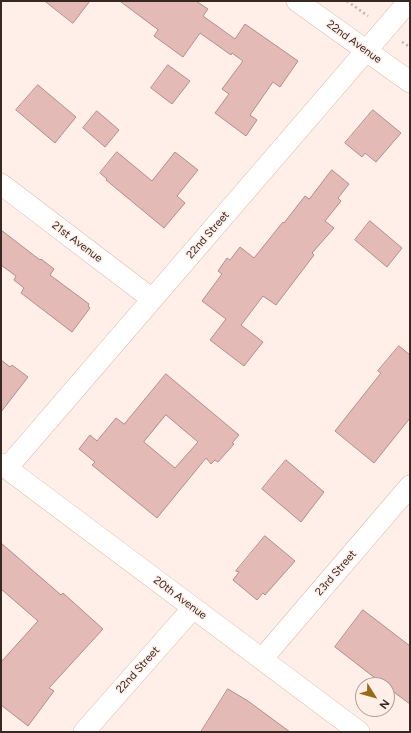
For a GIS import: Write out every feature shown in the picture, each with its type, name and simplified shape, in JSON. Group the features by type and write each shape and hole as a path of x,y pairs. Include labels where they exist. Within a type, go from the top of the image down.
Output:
{"street":[{"name":"22nd Avenue","path":"297,1 410,82"},
{"name":"22nd Street","path":"4,466 152,299 409,1"},
{"name":"21st Avenue","path":"1,184 152,299"},
{"name":"20th Avenue","path":"4,466 359,732"},
{"name":"23rd Street","path":"262,659 410,486"},
{"name":"22nd Street","path":"84,732 193,608"}],"path":[{"path":"347,1 385,29"}],"building":[{"path":"45,1 90,1 73,23"},
{"path":"120,1 196,1 208,9 203,16 235,39 245,24 298,61 280,87 273,82 250,115 257,120 246,136 215,113 229,94 222,89 243,61 232,53 231,55 200,33 183,57 154,36 158,30"},
{"path":"168,65 190,81 172,104 151,88"},
{"path":"38,85 76,117 55,143 16,110"},
{"path":"373,110 401,133 376,162 365,153 362,157 345,143"},
{"path":"97,111 119,130 105,147 83,128"},
{"path":"117,152 152,181 175,152 198,170 177,196 185,203 164,228 106,180 107,179 100,173"},
{"path":"332,170 349,184 338,198 341,201 325,221 334,228 312,253 314,255 276,305 263,296 241,325 263,342 244,366 210,340 226,319 202,301 222,274 218,271 227,258 230,260 240,247 254,258 305,196 309,199"},
{"path":"370,221 402,248 387,267 355,240"},
{"path":"1,230 54,269 50,275 89,304 88,306 90,308 72,332 21,293 24,288 14,280 16,276 1,265"},
{"path":"399,346 410,355 410,418 374,463 335,431 381,373 378,371"},
{"path":"1,360 10,367 12,365 28,377 1,412"},
{"path":"166,374 239,435 232,443 234,444 218,462 215,460 211,464 206,458 157,518 92,465 95,462 79,449 90,435 97,441 116,418 124,424","holes":["166,415 198,442 175,468 144,442"]},
{"path":"286,460 324,492 301,522 262,489"},
{"path":"265,536 295,561 265,595 263,593 257,600 233,580 239,572 236,571"},
{"path":"1,543 61,595 63,593 103,629 49,688 54,691 28,726 1,705 1,662 38,621 1,589"},
{"path":"363,610 410,646 410,704 395,693 395,677 374,677 335,647"},
{"path":"228,689 248,701 290,732 201,732"}]}
